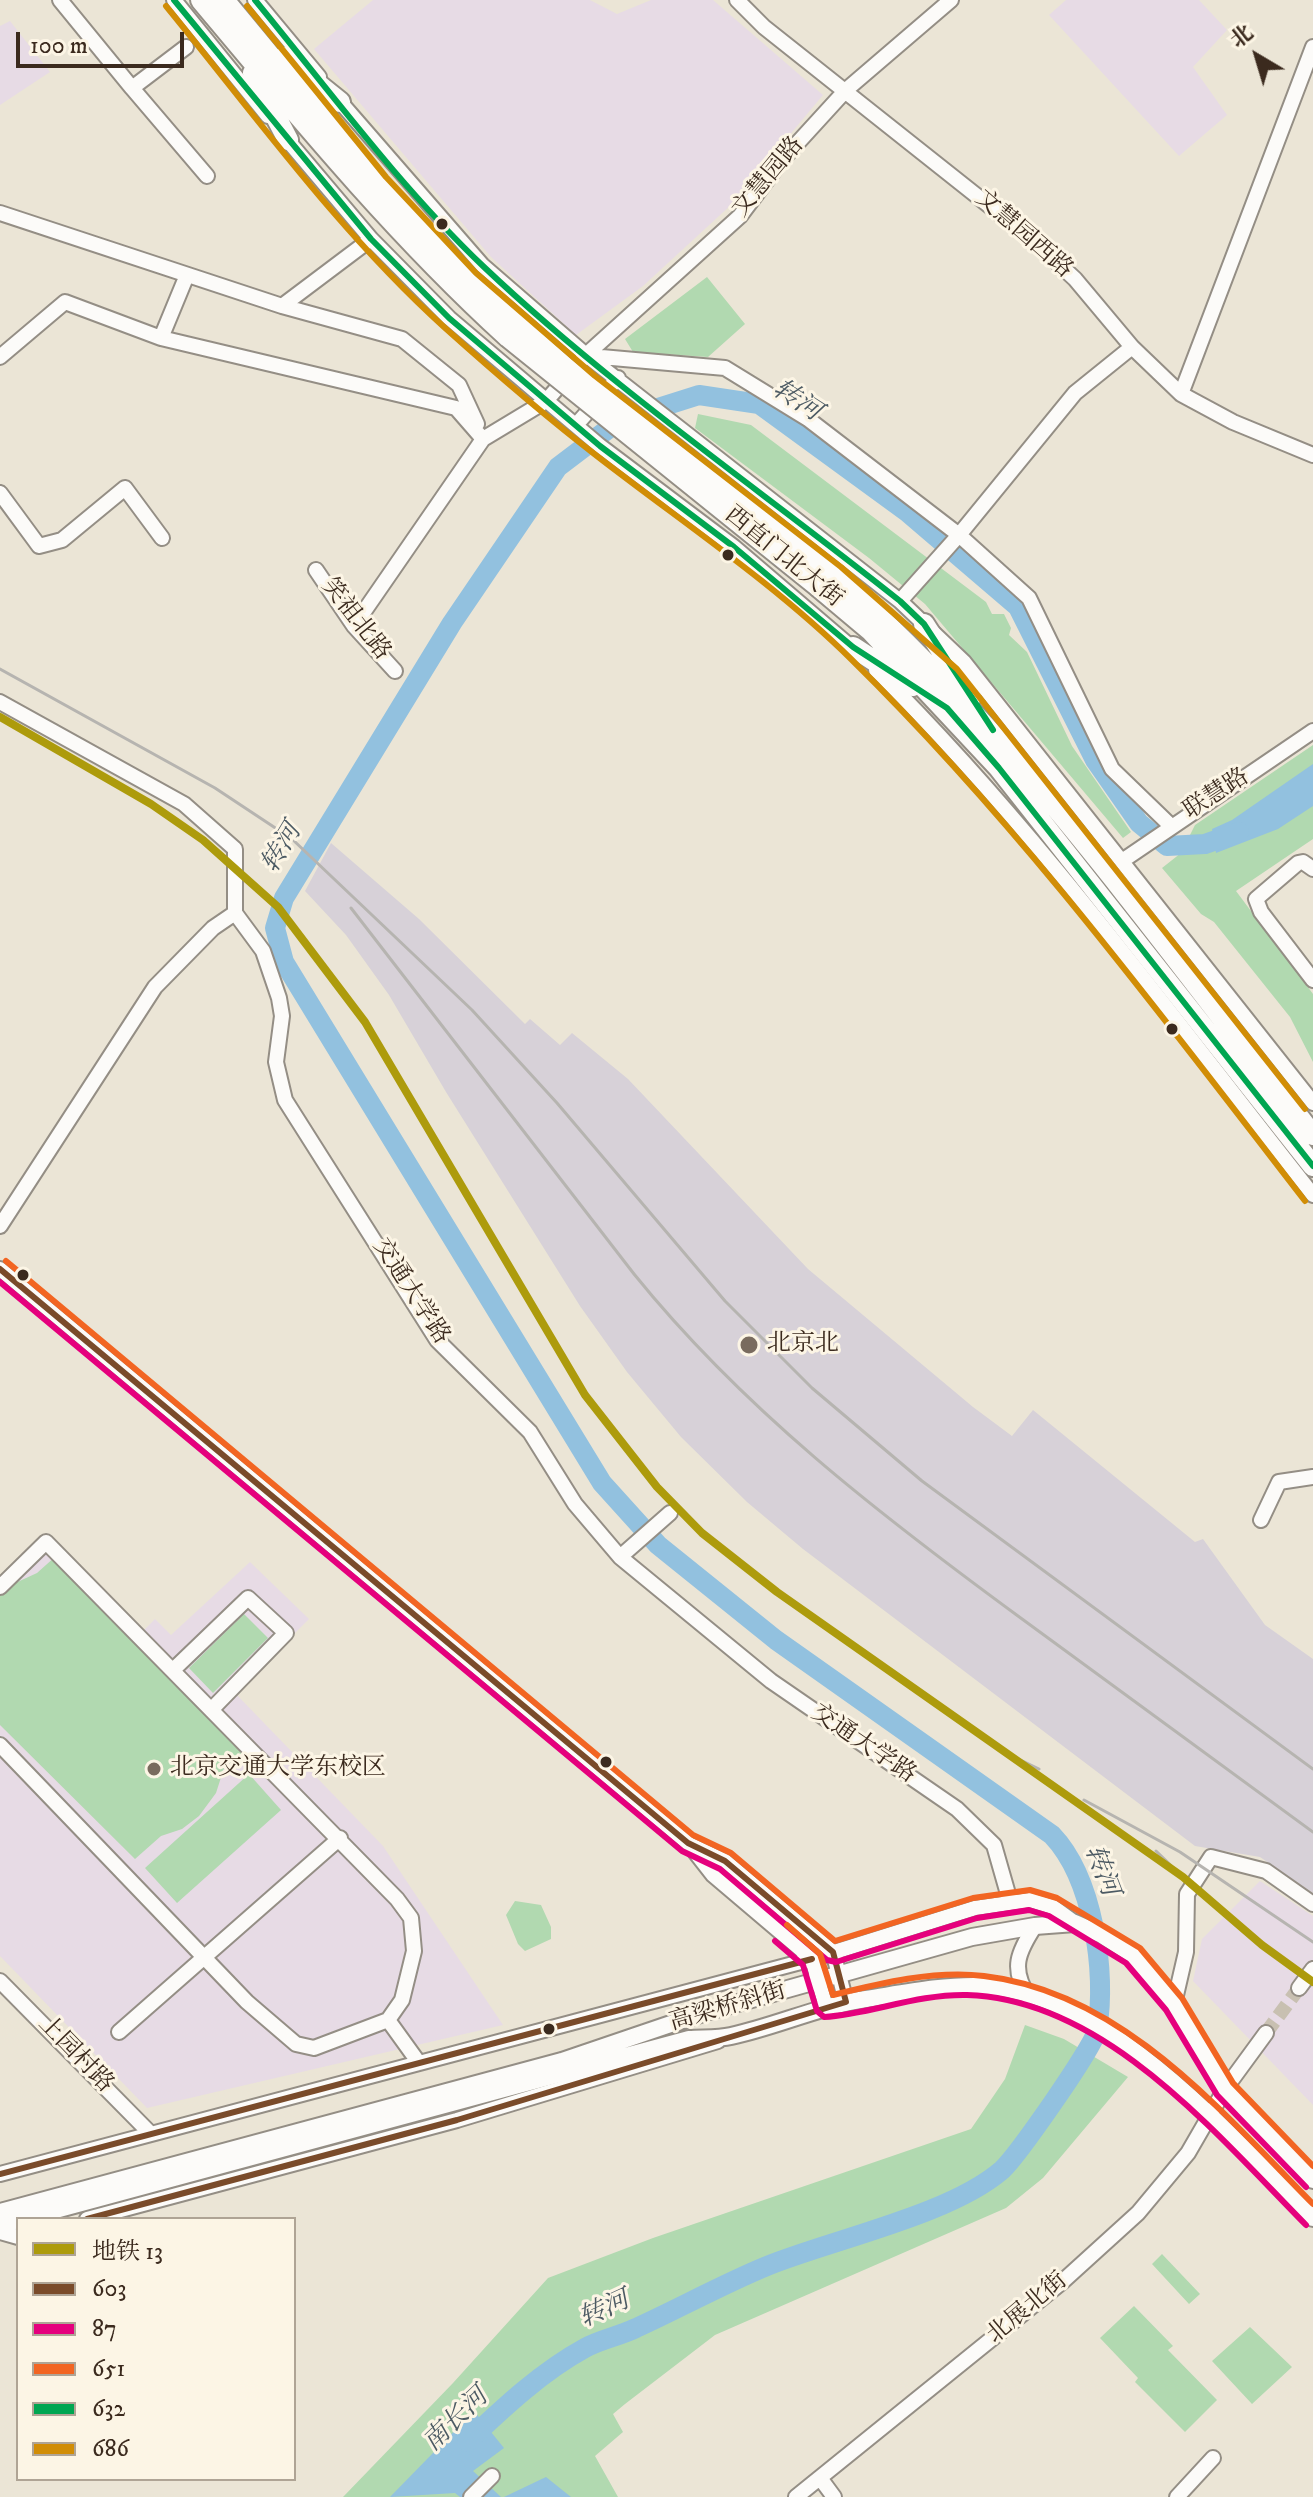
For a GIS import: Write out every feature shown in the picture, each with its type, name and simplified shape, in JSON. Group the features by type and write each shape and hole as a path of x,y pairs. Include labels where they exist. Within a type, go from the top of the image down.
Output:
{"highway":[{"name":"西直门北大街","path":"201,0 242,35 514,332 566,368 827,582 884,619 993,731 1313,1135"},
{"name":"西直门北大街","path":"224,0 242,35"},
{"path":"242,35 288,140"},
{"path":"242,35 340,102"},
{"name":"西直门北大街","path":"827,582 947,708 999,768 1313,1166"},
{"path":"924,624 993,731"},
{"path":"853,647 947,708"}],"main road":[{"name":"高梁桥斜街","path":"0,2212 562,2061 706,2012 972,1937 1035,1926 1075,1923"},
{"path":"1075,1923 1102,1935 1133,1955 1174,2004 1225,2089 1313,2180"},
{"name":"高梁桥斜街","path":"31,2217 689,2039 729,2037 846,2002 936,1988 983,1986 1036,1999 1144,2057 1211,2118"},
{"path":"1211,2118 1313,2218"}],"street":[{"path":"60,0 207,176"},
{"name":"西直门北大街","path":"174,0 371,239 449,318 600,446 734,547 853,647 947,741 1137,969 1313,1195"},
{"name":"西直门北大街","path":"255,0 472,255 586,355 900,601 964,662 1313,1103"},
{"name":"文慧园西路","path":"737,0 764,27 1035,242 1075,279 1132,347 1181,394 1233,422 1313,455"},
{"name":"文慧园路","path":"483,439 546,401 586,355 740,216 782,160 846,90 951,0"},
{"path":"132,88 186,47"},
{"path":"1181,394 1313,47"},
{"path":"0,213 282,306 402,339 459,385 483,439"},
{"path":"282,306 371,239"},
{"path":"161,338 187,275"},
{"path":"0,357 65,302 161,338 456,408 483,439"},
{"path":"510,370 549,325"},
{"path":"900,601 1075,393 1132,347"},
{"path":"586,355 725,368 808,419 956,532 1029,598 1112,769 1167,828"},
{"path":"574,424 622,382"},
{"path":"354,626 483,439"},
{"path":"0,493 39,546 62,540 125,488 162,538"},
{"name":"笑祖北路","path":"316,570 354,626 395,671"},
{"path":"0,702 184,804 235,849 235,913 213,928 155,987 0,1226"},
{"name":"联慧路","path":"1122,861 1313,731"},
{"path":"1313,869 1303,862 1298,863 1258,894 1256,902 1313,980"},
{"name":"交通大学路","path":"235,913 263,951 279,998 282,1016 276,1062 285,1100 437,1340 530,1432 575,1504 620,1557 771,1681 967,1818 994,1845 1010,1901"},
{"path":"0,1269 688,1843 713,1875 812,1959 826,2007"},
{"path":"1261,1520 1279,1482 1313,1477"},
{"path":"620,1557 666,1516"},
{"path":"0,1587 46,1542 340,1838 411,1918 414,1951 402,2000 388,2020 314,2048 296,2044 203,1958 0,1745"},
{"path":"173,1670 248,1598 286,1633 212,1709"},
{"path":"119,2032 340,1838"},
{"path":"688,1843 725,1861 833,1952 846,2002"},
{"path":"1174,2004 1186,1952 1187,1894 1211,1857 1266,1871 1313,1904"},
{"name":"高梁桥斜街","path":"0,2174 149,2132 812,1959 975,1908 1030,1900 1053,1907 1075,1923"},
{"path":"1035,1926 1018,1954 1016,1967 1036,1999"},
{"path":"1299,1988 1313,1969"},
{"name":"上园村路","path":"0,1981 149,2132"},
{"path":"388,2020 419,2063"},
{"name":"北展北街","path":"796,2497 1062,2282 1138,2213 1188,2153 1225,2089 1266,2033"},
{"name":"高梁桥斜街","path":"94,2217 457,2120 729,2037"},
{"path":"1177,2497 1213,2458"},
{"path":"471,2497 492,2476"},
{"path":"820,2478 834,2497"}],"shaded area":[{"path":"373,0 590,0 617,14 651,0 713,0 823,95 732,204 643,286 576,335 491,257 314,49"},
{"path":"1066,0 1199,0 1227,30 1193,67 1227,115 1179,156 1049,15"},
{"path":"10,21 50,72 0,105 0,26"},
{"path":"331,843 419,919 525,1024 530,1019 560,1045 572,1033 628,1079 808,1269 973,1407 1012,1436 1033,1410 1195,1542 1203,1539 1265,1625 1313,1659 1313,1893 1260,1857 1195,1846 803,1549 747,1502 681,1437 627,1372 580,1306 389,995 346,935 305,891"},
{"name":"北京交通大学东校区","path":"47,1533 143,1631 155,1619 171,1635 250,1562 309,1619 235,1693 383,1846 503,2025 147,2108 0,1956 0,1579"},
{"path":"1260,1881 1313,1916 1313,2105 1193,1981 1202,1939"}],"green space":[{"path":"707,277 745,324 708,357 633,352 625,339"},
{"path":"698,414 751,425 986,602 992,614 1004,614 1011,628 1009,635 1027,652 1072,746 1131,832 1123,838 925,604 869,558 695,428"},
{"path":"1313,745 1313,839 1236,891 1313,994 1313,1062 1290,1017 1214,922 1201,914 1162,868 1181,853 1195,825"},
{"path":"56,1556 242,1753 224,1768 216,1793 199,1816 182,1829 161,1836 135,1859 0,1725 0,1590 37,1573"},
{"path":"244,1614 268,1638 213,1693 189,1668"},
{"path":"249,1774 281,1810 177,1903 145,1868"},
{"path":"515,1901 541,1905 551,1927 551,1939 525,1951 518,1944 506,1915"},
{"path":"1025,2025 1064,2039 1128,2077 1043,2178 1006,2208 715,2335 625,2404 613,2414 623,2432 595,2456 618,2497 343,2497 453,2383 548,2278 653,2238 971,2129 1005,2079"},
{"path":"1162,2254 1200,2294 1189,2304 1152,2264"},
{"path":"1134,2306 1173,2346 1168,2350 1217,2400 1185,2432 1135,2382 1138,2378 1100,2338"},
{"path":"1250,2327 1292,2367 1252,2404 1212,2361"}],"water":[{"path":"1313,764 1313,806 1278,829 1216,853 1212,829 1232,820"},
{"path":"474,2411 504,2448 473,2471 501,2497 460,2497 455,2493 390,2497"},
{"path":"546,2477 571,2497 504,2497"}],"waterway":[{"name":"转河","path":"467,2442 538,2379 585,2348 630,2331 767,2266 890,2225 953,2200 1002,2170 1054,2101 1093,2040 1100,2007 1098,1954 1094,1927 1078,1875 1052,1835 776,1640 658,1545 602,1483 284,962 275,928 284,898 452,623 558,467 620,420 699,395 759,404 907,512 1018,607 1095,760 1139,823 1167,846 1205,844 1239,832"}],"tunnel":[{"path":"1266,2033 1299,1988"}],"railway":[{"path":"0,669 215,788 292,839 472,1010 557,1103 725,1301 812,1388 922,1481 1313,1769"},
{"path":"351,908 634,1274 720,1370 815,1457 915,1539 1313,1832"},
{"path":"1004,1752 1039,1769"},
{"path":"1084,1800 1180,1852 1313,1942"},
{"path":"1156,1851 1183,1877"}],"metro line":[{"name":"13","path":"0,717 151,804 203,840 278,907 365,1022 585,1395 657,1487 702,1533 777,1592 1183,1877 1262,1945 1313,1982"}],"transit line":[{"name":"632","path":"174,0 371,239 449,318 600,446 734,547 853,647 947,708 999,768 1313,1166"},
{"name":"632","path":"255,0 394,171 484,267 636,397 900,601 924,624 993,730"},
{"name":"686","path":"166,6 299,172 406,291 558,425 791,604 913,722 973,787 1087,922 1305,1201"},
{"name":"686","path":"247,6 386,177 476,273 595,376 841,567 957,669 1305,1109"},
{"name":"651","path":"6,1261 693,1835 731,1853 835,1941 973,1898 1030,1890 1057,1898 1140,1948 1182,1998 1233,2083 1313,2166"},
{"name":"603","path":"0,1269 688,1843 725,1861 833,1952 846,2002 457,2120 94,2217"},
{"name":"87","path":"0,1282 682,1851 720,1869 827,1960 836,1962 977,1918 1029,1910 1049,1916 1126,1963 1166,2010 1217,2095 1306,2187"},
{"name":"651","path":"787,1925 820,1954 833,1995 908,1979 965,1975 1034,1987 1081,2005 1166,2061 1205,2095 1313,2204"},
{"name":"87","path":"775,1941 803,1965 817,2011 824,2017 930,1998 967,1995 1018,2002 1066,2020 1111,2046 1155,2078 1196,2114 1306,2225"},
{"name":"603","path":"0,2174 812,1959"}],"place":[{"name":"北京北","path":"749,1345"},
{"name":"北京交通大学东校区","path":"154,1769"}],"water label":[{"name":"南长河","path":"457,2421"}]}
